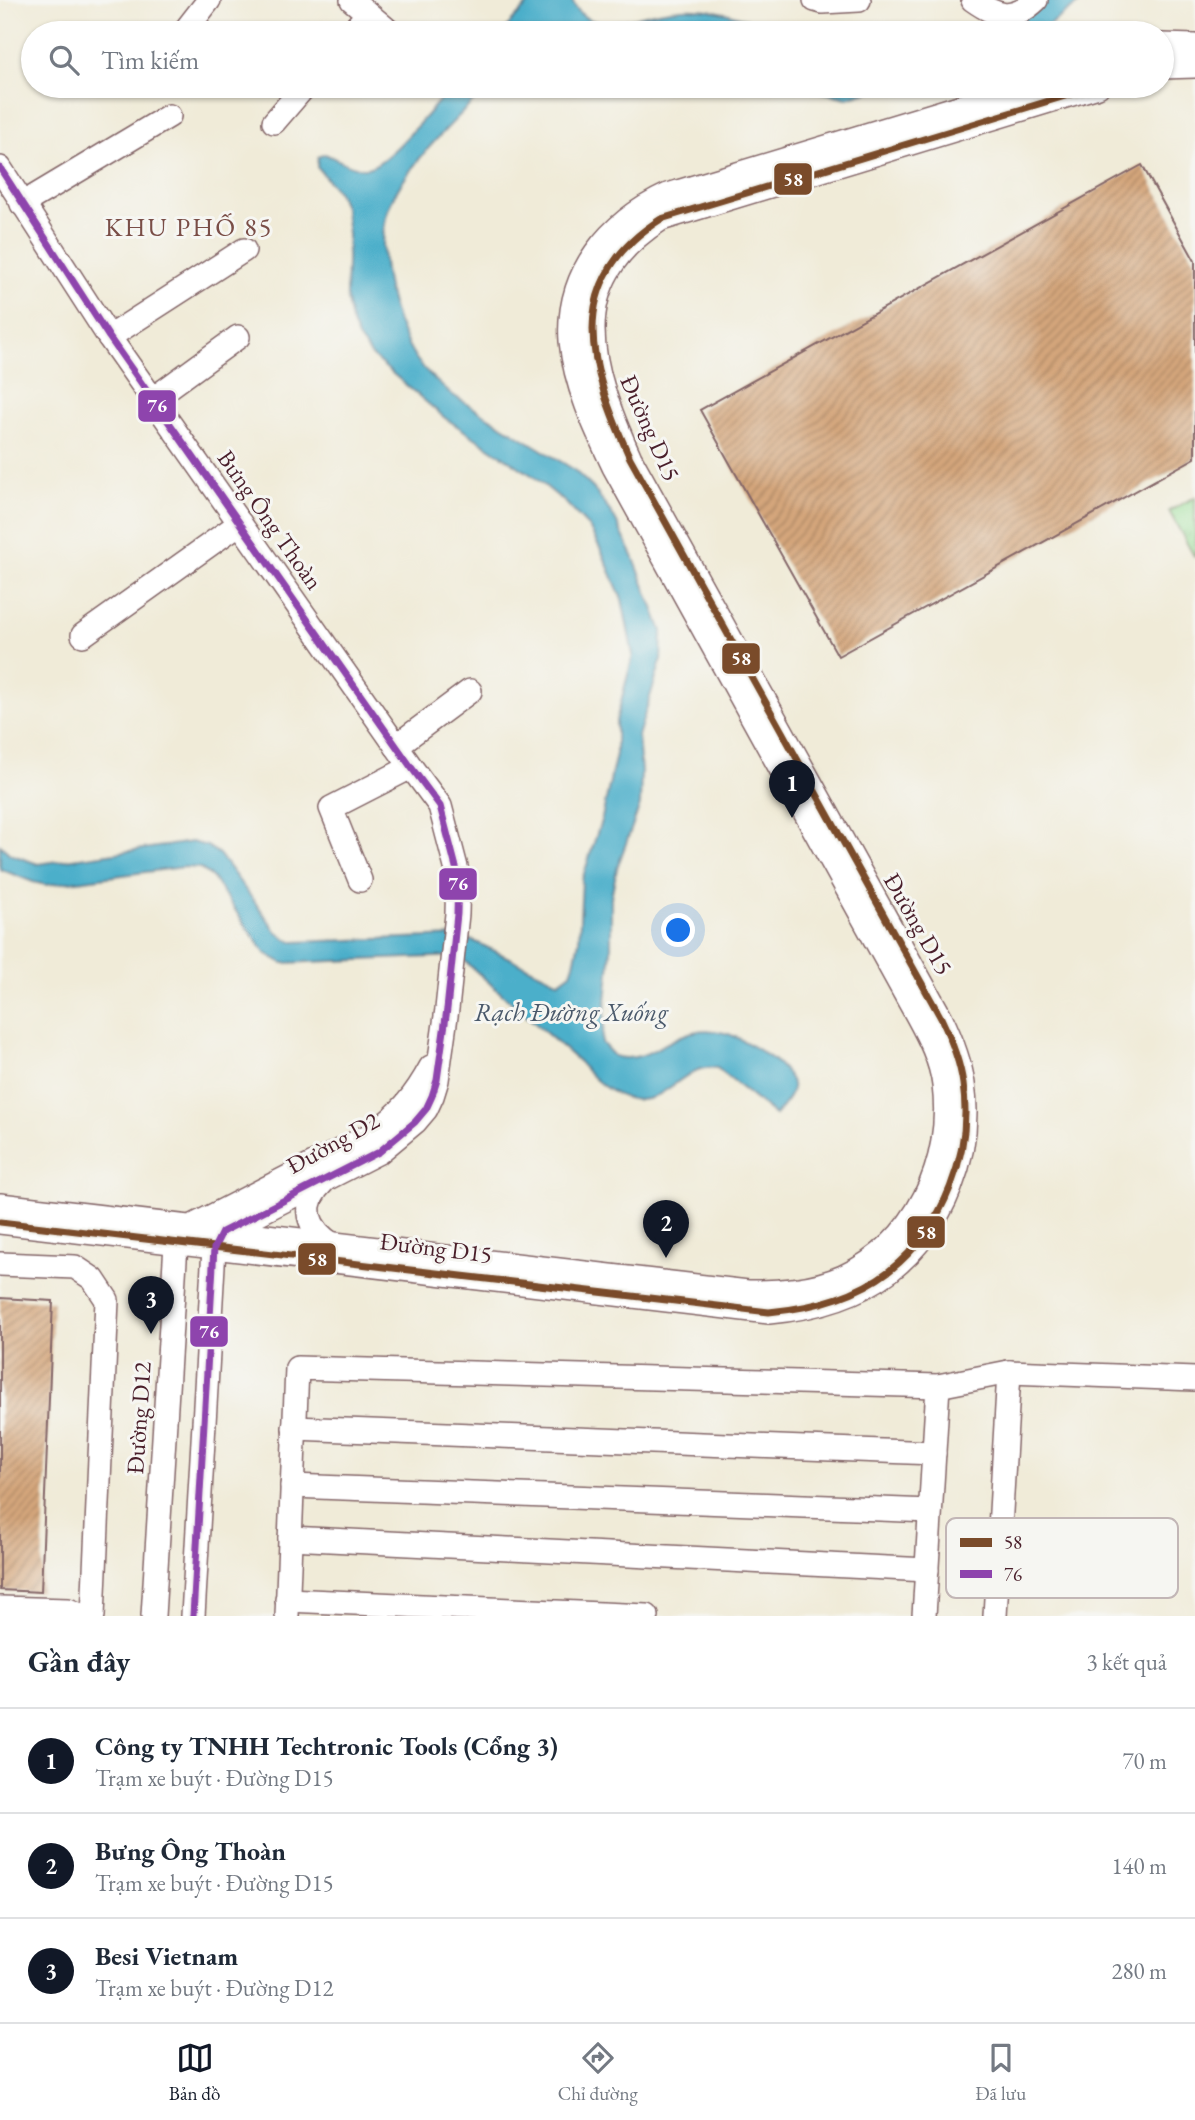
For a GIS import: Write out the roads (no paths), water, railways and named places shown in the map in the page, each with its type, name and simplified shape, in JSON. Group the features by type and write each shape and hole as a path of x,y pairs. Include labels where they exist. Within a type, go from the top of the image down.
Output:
{"street":[{"path":"193,21 209,0"},
{"path":"815,0 859,0"},
{"path":"973,0 1001,15 1010,16 1035,0"},
{"path":"360,7 377,21"},
{"path":"1174,45 1195,46"},
{"path":"1174,67 1195,66"},
{"path":"274,122 295,98"},
{"name":"Đường D15","path":"0,1222 218,1240 759,1311 808,1307 840,1297 870,1283 903,1259 929,1227 941,1207 960,1158 965,1104 958,1061 941,1018 840,859 621,479 597,431 580,384 571,340 575,300 589,263 615,228 648,204 668,195 988,98"},
{"name":"Đường D15","path":"218,1240 333,1245 748,1292 773,1292 820,1285 844,1276 876,1255 905,1228 936,1174 946,1129 944,1084 929,1037 840,859 625,447 596,368 592,324 596,301 604,280 628,244 661,219 1034,98"},
{"path":"22,204 169,116"},
{"name":"Bưng Ông Thoàn","path":"0,168 109,337 440,806 458,875 457,914 447,1009"},
{"path":"109,337 244,250"},
{"path":"153,399 238,337"},
{"path":"83,635 240,523"},
{"path":"397,747 471,691"},
{"path":"360,880 331,808 411,767"},
{"name":"Đường D2","path":"218,1240 379,1152 415,1122 426,1109 437,1080 447,1009"},
{"name":"Đường D2","path":"183,1236 372,1134 387,1123 420,1087 440,1052"},
{"path":"329,1177 315,1190 308,1207 313,1226 333,1245"},
{"name":"Đường D15","path":"0,1205 183,1236"},
{"name":"Đường D12","path":"153,1616 183,1236"},
{"path":"193,1616 218,1240"},
{"path":"0,1264 75,1267 93,1279 107,1300 93,1616"},
{"path":"647,1616 287,1608 297,1368 938,1386 1009,1372 1195,1379"},
{"path":"1001,1518 1009,1372"},
{"path":"924,1616 938,1386"},
{"path":"295,1428 934,1453"},
{"path":"292,1486 930,1511"},
{"path":"290,1538 927,1570"},
{"path":"996,1616 997,1598"},
{"path":"0,1608 68,1611 83,1616"}],"water":[{"path":"532,0 572,0 579,11 594,21 512,21"},
{"path":"1035,0 1083,0 1054,21 1002,21 1019,16"},
{"path":"686,9 708,10 750,21 619,21"},
{"name":"Rạch Đường Xuống","path":"442,98 476,98 414,166 394,196 387,214 384,234 386,280 407,344 417,360 451,394 573,469 593,488 614,517 633,556 662,631 661,661 638,736 640,805 617,868 611,897 611,950 602,1043 614,1056 631,1058 646,1054 689,1033 706,1030 726,1033 770,1057 791,1080 790,1095 775,1115 717,1068 691,1073 662,1093 643,1100 612,1092 593,1078 579,1062 459,956 283,963 265,953 212,877 200,868 184,867 46,885 0,869 0,845 10,854 38,864 192,842 207,846 219,854 277,932 294,942 458,936 559,982 571,973 579,941 582,880 602,818 616,754 616,721 633,655 622,599 589,527 566,503 533,476 445,418 372,356 358,338 351,321 346,295 348,235 345,210 339,194 317,167 318,157 325,154 355,167 375,165 423,120"}],"place":[{"name":"Công ty TNHH Techtronic Tools (Cổng 3)","path":"792,818"},
{"name":"Bưng Ông Thoàn","path":"666,1258"},
{"name":"Besi Vietnam","path":"151,1334"}],"district":[{"name":"KHU PHỐ 85","path":"189,227"}]}
